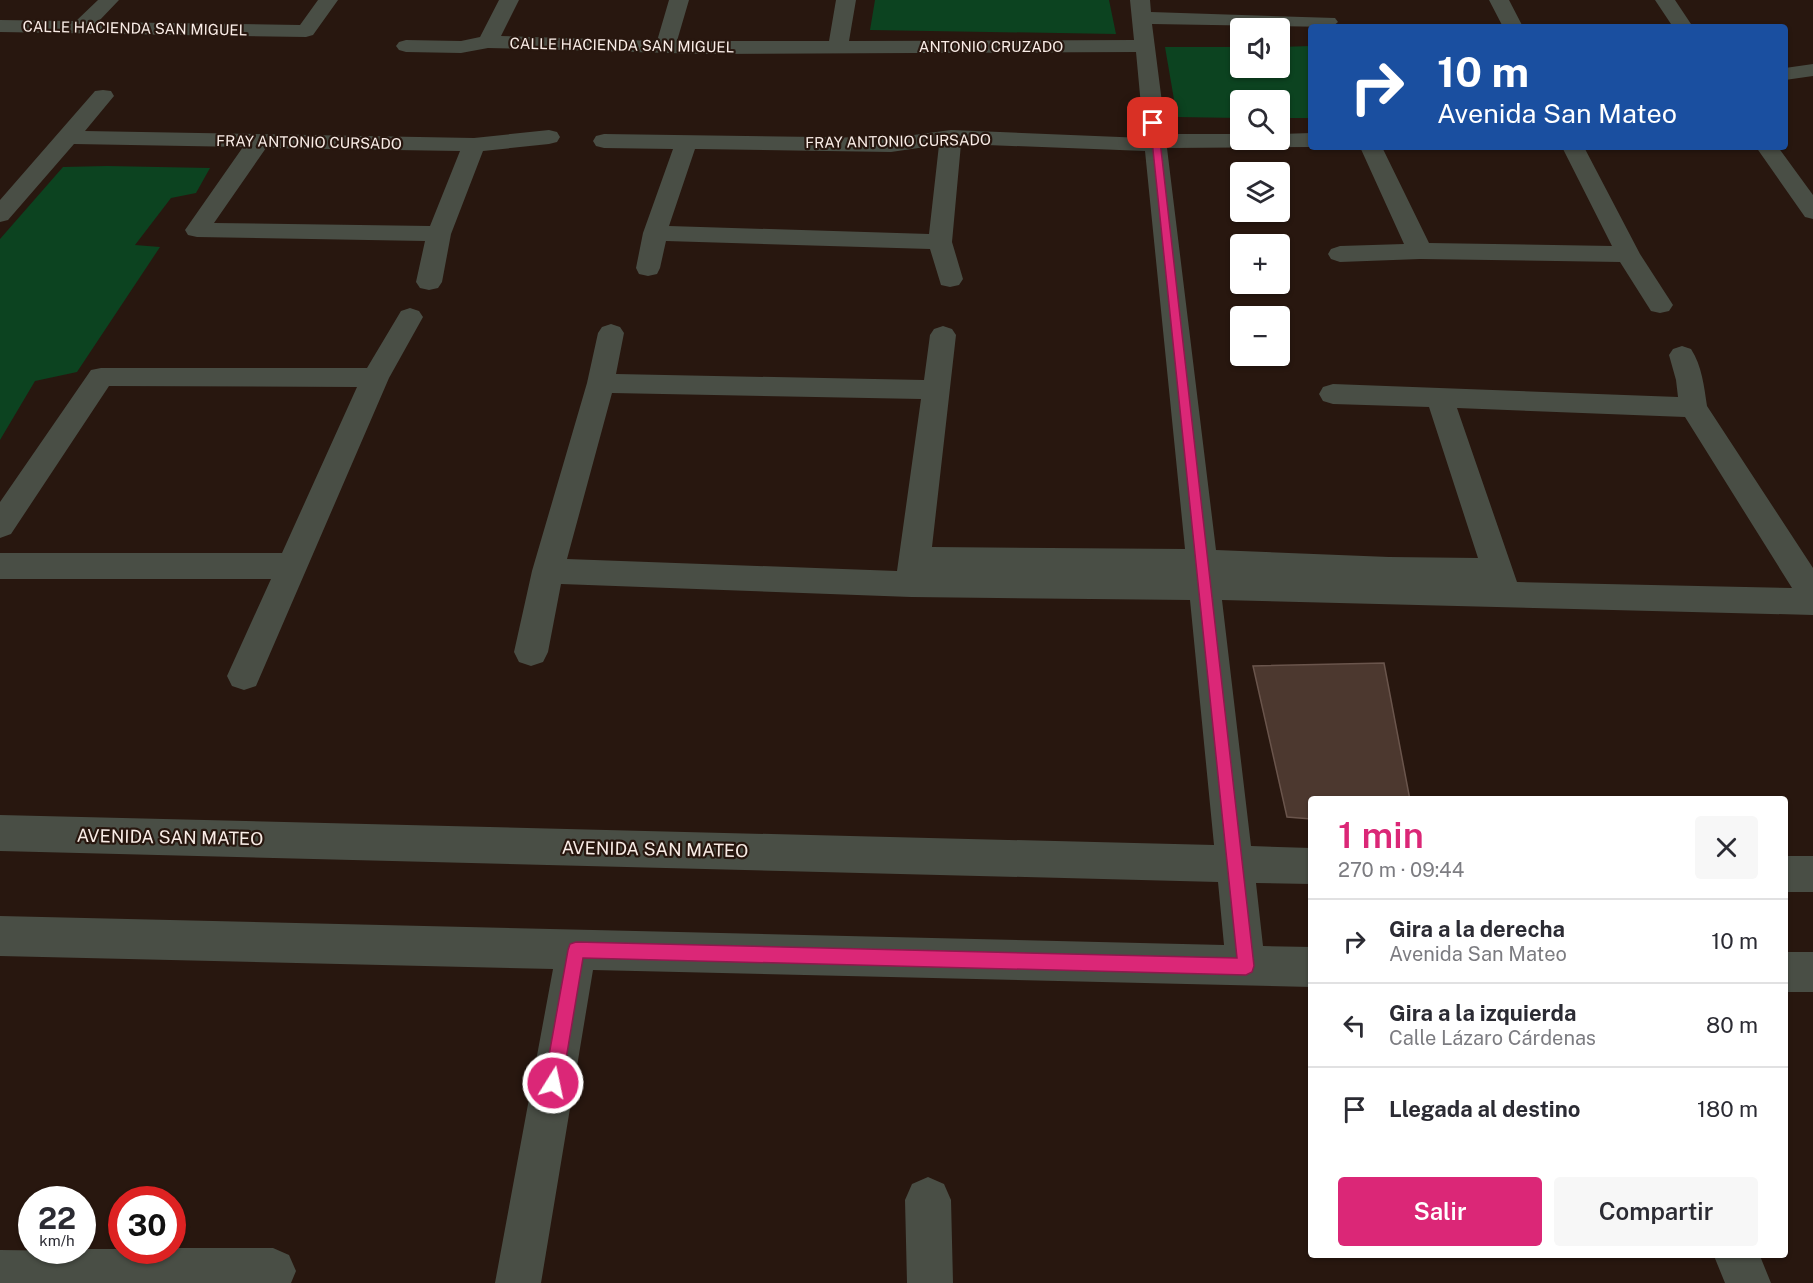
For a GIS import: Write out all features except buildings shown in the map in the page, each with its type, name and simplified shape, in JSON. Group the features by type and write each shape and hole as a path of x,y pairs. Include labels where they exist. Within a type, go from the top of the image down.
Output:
{"street":[{"path":"81,27 109,0"},
{"name":"CALLE HACIENDA SAN MIGUEL","path":"0,26 306,31 328,0"},
{"path":"488,42 509,0"},
{"path":"667,41 679,0"},
{"path":"839,41 846,0"},
{"path":"1322,0 1329,24"},
{"path":"1499,0 1512,24"},
{"path":"1665,0 1681,24"},
{"path":"1142,24 1308,25"},
{"path":"1142,24 1230,31"},
{"path":"1142,24 1246,966"},
{"name":"ANTONIO CRUZADO","path":"839,41 1142,24"},
{"path":"1290,32 1308,33"},
{"name":"CALLE HACIENDA SAN MIGUEL","path":"406,46 460,47 488,42 839,41"},
{"path":"1788,74 1813,70"},
{"path":"0,215 103,96"},
{"path":"1290,126 1308,127"},
{"path":"1155,142 1230,127"},
{"name":"FRAY ANTONIO CURSADO","path":"62,145 254,148 474,145 549,137"},
{"path":"1155,142 1308,140"},
{"name":"FRAY ANTONIO CURSADO","path":"604,141 891,145 1155,142"},
{"path":"648,268 655,233 686,143"},
{"path":"429,282 439,234 474,145"},
{"path":"950,145 940,242 950,279"},
{"path":"254,148 197,230 439,234"},
{"path":"1372,150 1420,251"},
{"path":"1576,150 1628,254 1660,305"},
{"path":"1769,150 1813,212"},
{"path":"655,233 940,242"},
{"path":"1340,254 1420,251 1628,254"},
{"path":"244,676 375,378 410,317"},
{"path":"531,652 548,571 601,383 610,333"},
{"path":"913,572 943,334"},
{"path":"1682,355 1690,380 1693,407 1813,594"},
{"path":"0,526 101,377 375,378"},
{"path":"601,383 936,390"},
{"path":"1333,393 1693,407"},
{"path":"1440,398 1501,583"},
{"path":"0,566 291,566"},
{"path":"548,571 1203,574 1501,583 1813,602"},
{"name":"AVENIDA SAN MATEO","path":"0,833 1308,866"},
{"path":"1788,874 1813,874"},
{"path":"4,943 576,950 1308,967"},
{"path":"518,1283 576,950"},
{"path":"1788,972 1813,972"},
{"path":"928,1200 930,1283"},
{"path":"1738,1258 1748,1283"},
{"path":"0,1274 273,1271"}],"green space":[{"path":"875,0 1109,0 1116,34 870,30"},
{"path":"1308,46 1308,118 1290,118 1290,90 1230,90 1230,118 1177,117 1165,47 1230,47 1230,78 1290,78 1290,47"},
{"path":"63,167 210,168 196,193 171,198 135,245 160,247 77,372 35,381 0,440 0,239"}],"route":[{"path":"553,1083 576,950 1246,966 1153,123"}]}
